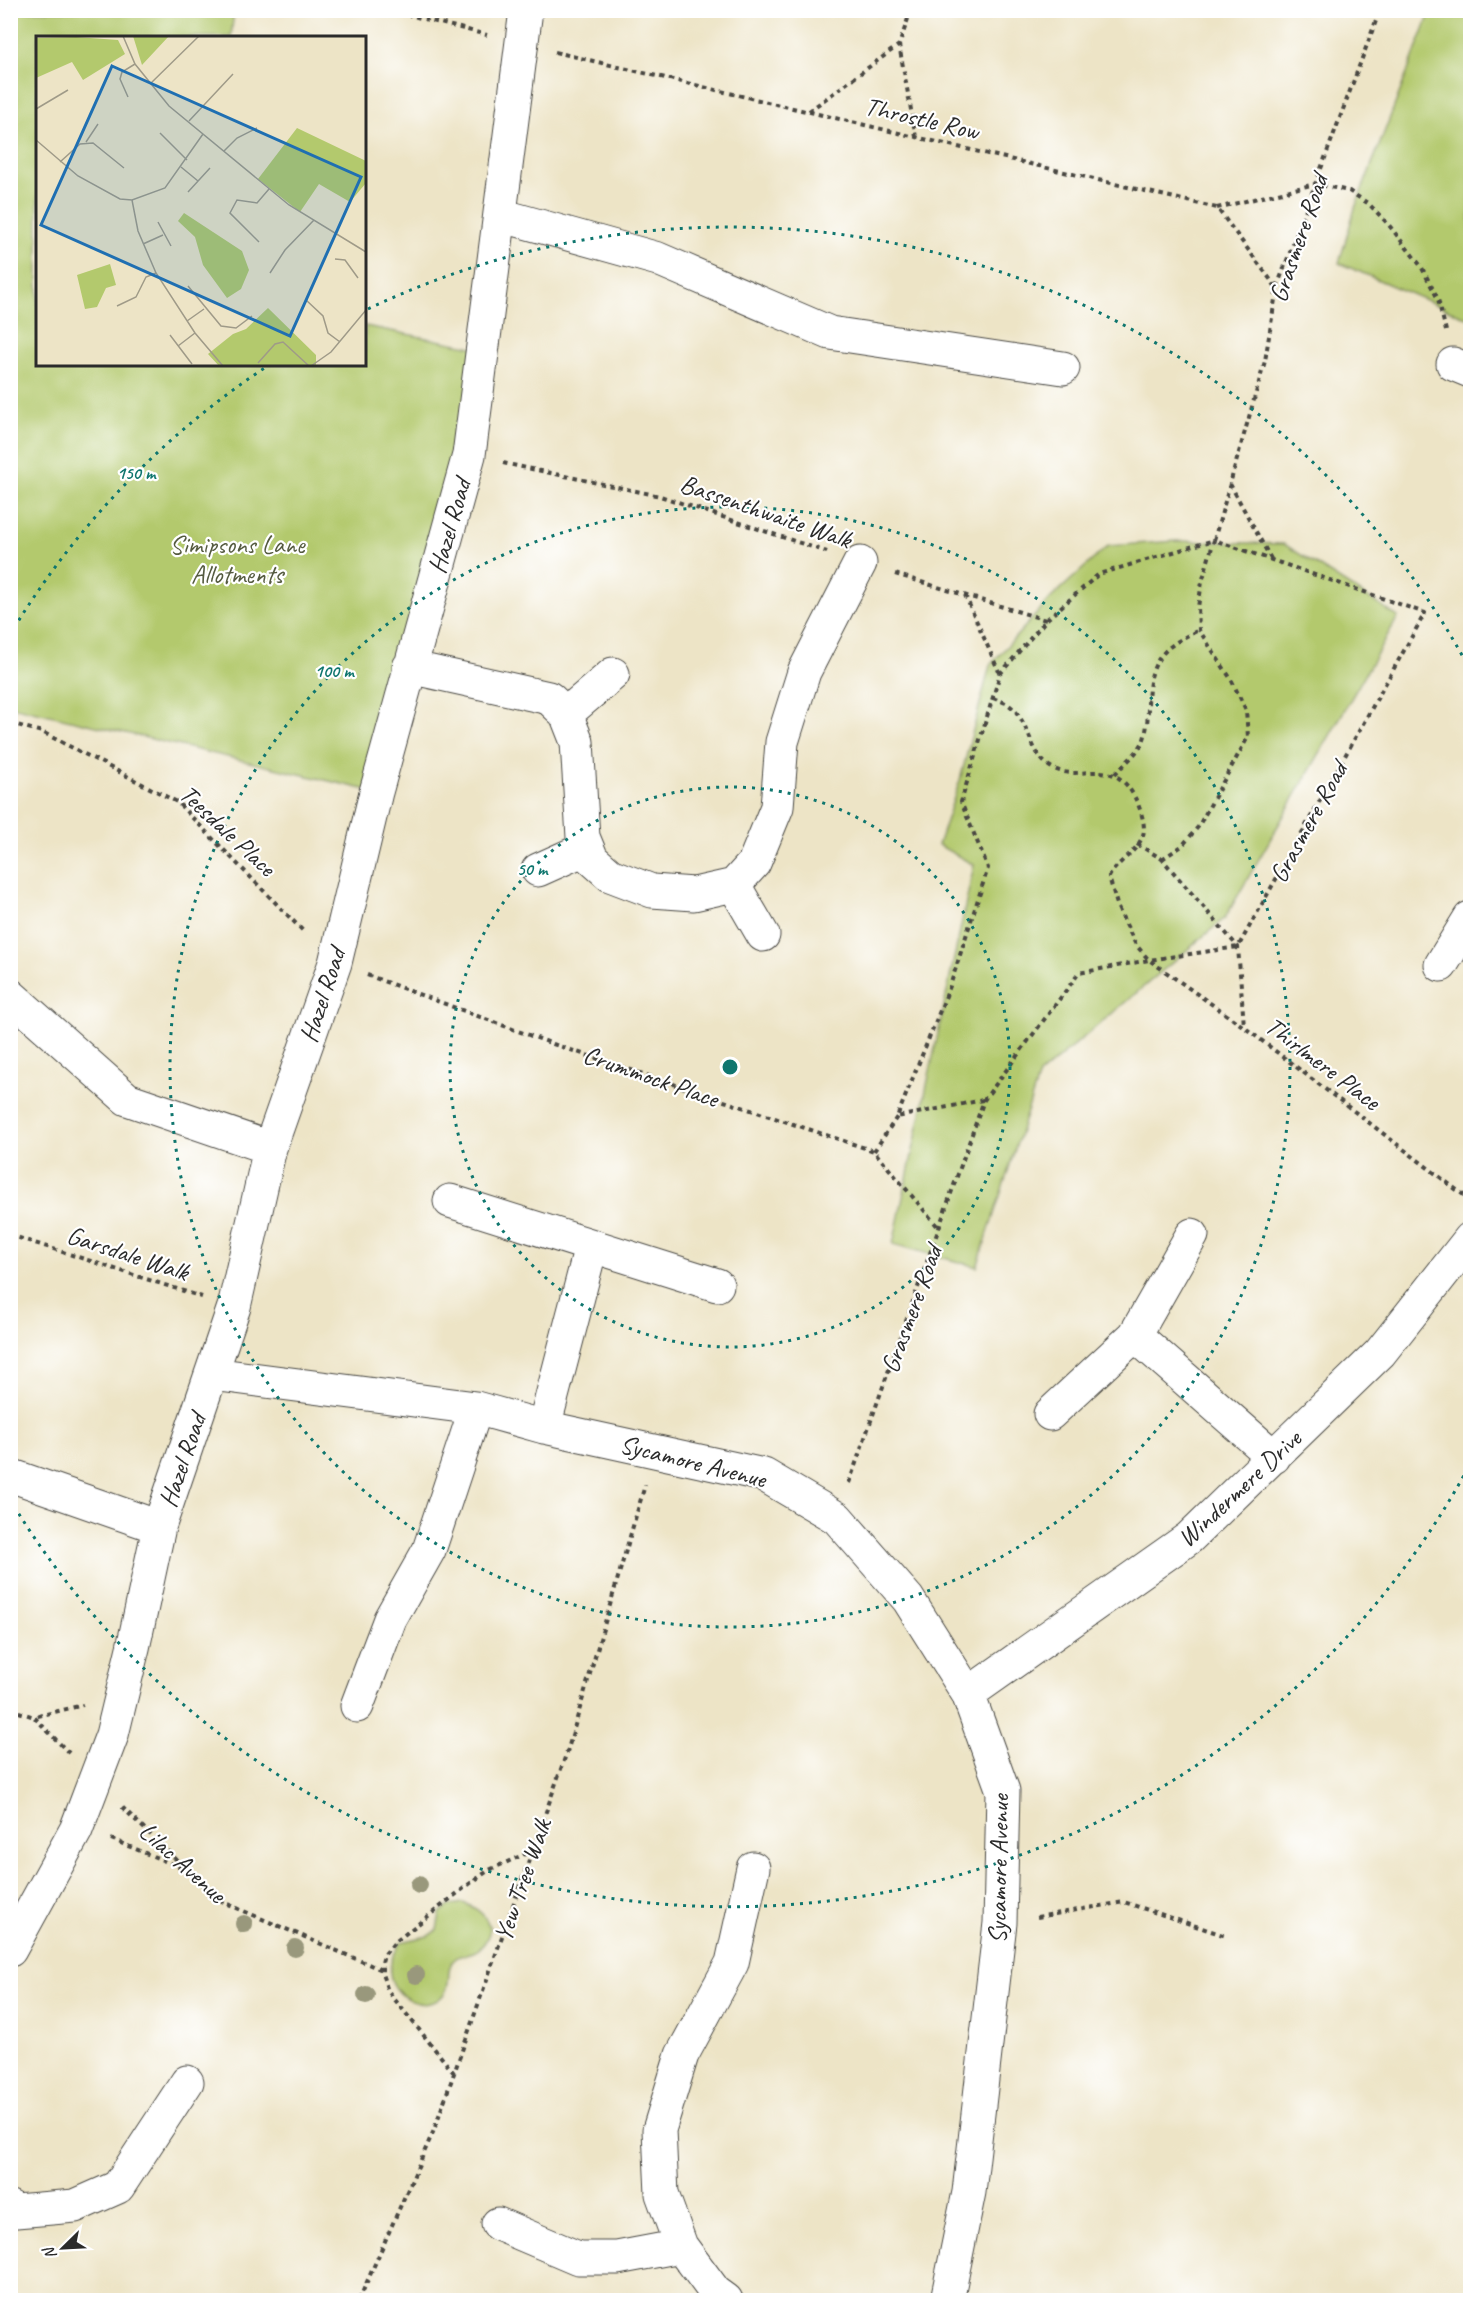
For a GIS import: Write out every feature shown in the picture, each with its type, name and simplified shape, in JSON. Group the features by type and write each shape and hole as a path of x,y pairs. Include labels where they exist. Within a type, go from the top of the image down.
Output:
{"street":[{"name":"Hazel Road","path":"10,1950 77,1826 112,1735 159,1527 234,1307 270,1148 335,963 375,792 469,455 526,10"},
{"path":"500,215 658,259 830,333 1063,368"},
{"path":"409,667 549,699 566,714 576,742 583,837 592,859 610,875 652,891 694,894 734,885 754,863 777,807 782,742 804,672 860,563"},
{"path":"566,714 613,674"},
{"path":"538,870 587,848"},
{"path":"734,885 763,935"},
{"path":"1442,965 1470,918"},
{"path":"10,995 127,1099 270,1148"},
{"path":"450,1201 717,1285"},
{"path":"1050,1414 1135,1335 1192,1235"},
{"path":"544,1427 591,1247"},
{"name":"Windermere Drive","path":"968,1694 1189,1538 1380,1353 1466,1255"},
{"path":"1135,1335 1274,1457"},
{"name":"Sycamore Avenue","path":"212,1374 476,1408 544,1427 764,1475 837,1518 908,1599 968,1694 1003,1791 1000,1923 969,2192 947,2301"},
{"path":"357,1706 390,1619 429,1550 476,1408"},
{"path":"10,1475 159,1527"},
{"path":"726,2301 714,2292 681,2247 662,2194 659,2130 682,2055 732,1963 753,1868"},
{"path":"10,2207 16,2211 75,2206 118,2187 187,2082"},
{"path":"498,2224 578,2258 616,2258 681,2247"}],"path":[{"name":"Throstle Row","path":"389,10 522,44 1217,208"},
{"path":"911,10 899,45 916,137"},
{"name":"Grasmere Road","path":"837,1518 984,1100 1078,973 1238,947 1425,613 1214,540 1265,361 1277,287 1380,10"},
{"path":"808,111 899,45"},
{"path":"1277,287 1217,208 1315,184 1349,191 1369,204 1395,232 1421,266 1438,299 1462,367"},
{"name":"Bassenthwaite Walk","path":"469,455 660,496 860,563 1046,620"},
{"path":"1230,483 1272,560"},
{"path":"939,1229 874,1151 897,1117 950,986 987,868 961,802 1000,674 1046,620 1099,574 1214,540"},
{"path":"1162,859 1182,846 1198,827 1248,737 1246,710 1231,679 1199,630 1198,607 1202,582 1214,540"},
{"path":"965,595 1000,674"},
{"path":"1115,774 1143,742 1148,715 1148,692 1154,666 1166,649 1181,638 1199,630"},
{"path":"993,698 1010,706 1026,725 1034,746 1048,765 1063,772 1088,771 1115,774 1132,791 1142,814 1144,834 1137,844 1162,859 1238,947 1244,1026"},
{"name":"Teesdale Place","path":"10,723 42,732 177,802 335,963"},
{"name":"Thirlmere Place","path":"1137,844 1129,855 1114,867 1109,877 1122,917 1136,945 1149,960 1244,1026 1470,1200"},
{"name":"Crummock Place","path":"335,963 553,1044 874,1151"},
{"path":"897,1117 984,1100"},
{"name":"Garsdale Walk","path":"10,1235 234,1307"},
{"name":"Yew Tree Walk","path":"359,2301 434,2130 568,1749 655,1450"},
{"path":"10,1709 34,1717 122,1695"},
{"name":"Lilac Avenue","path":"34,1717 214,1896 225,1903 382,1970"},
{"path":"77,1826 186,1869"},
{"path":"454,2073 392,1997 384,1983 382,1970 384,1955 395,1942 489,1870 532,1851"},
{"path":"1000,1923 1124,1902 1226,1935"}],"green space":[{"name":"Simipsons Lane Allotments","path":"11,11 234,11 231,36 36,36 36,366 366,366 366,326 483,349 376,792 11,706"},
{"path":"1431,11 1470,11 1470,319 1339,263 1355,208"},
{"path":"1177,541 1284,544 1398,617 1225,918 1039,1075 977,1267 893,1244 974,865 938,845 960,780 990,665 1051,598 1108,546"},
{"path":"463,1903 477,1910 487,1921 489,1934 486,1941 474,1952 455,1959 450,1967 447,1990 437,2000 429,2003 411,2001 396,1989 392,1981 390,1968 395,1953 401,1942 428,1936 437,1930 440,1913 451,1905"}]}
